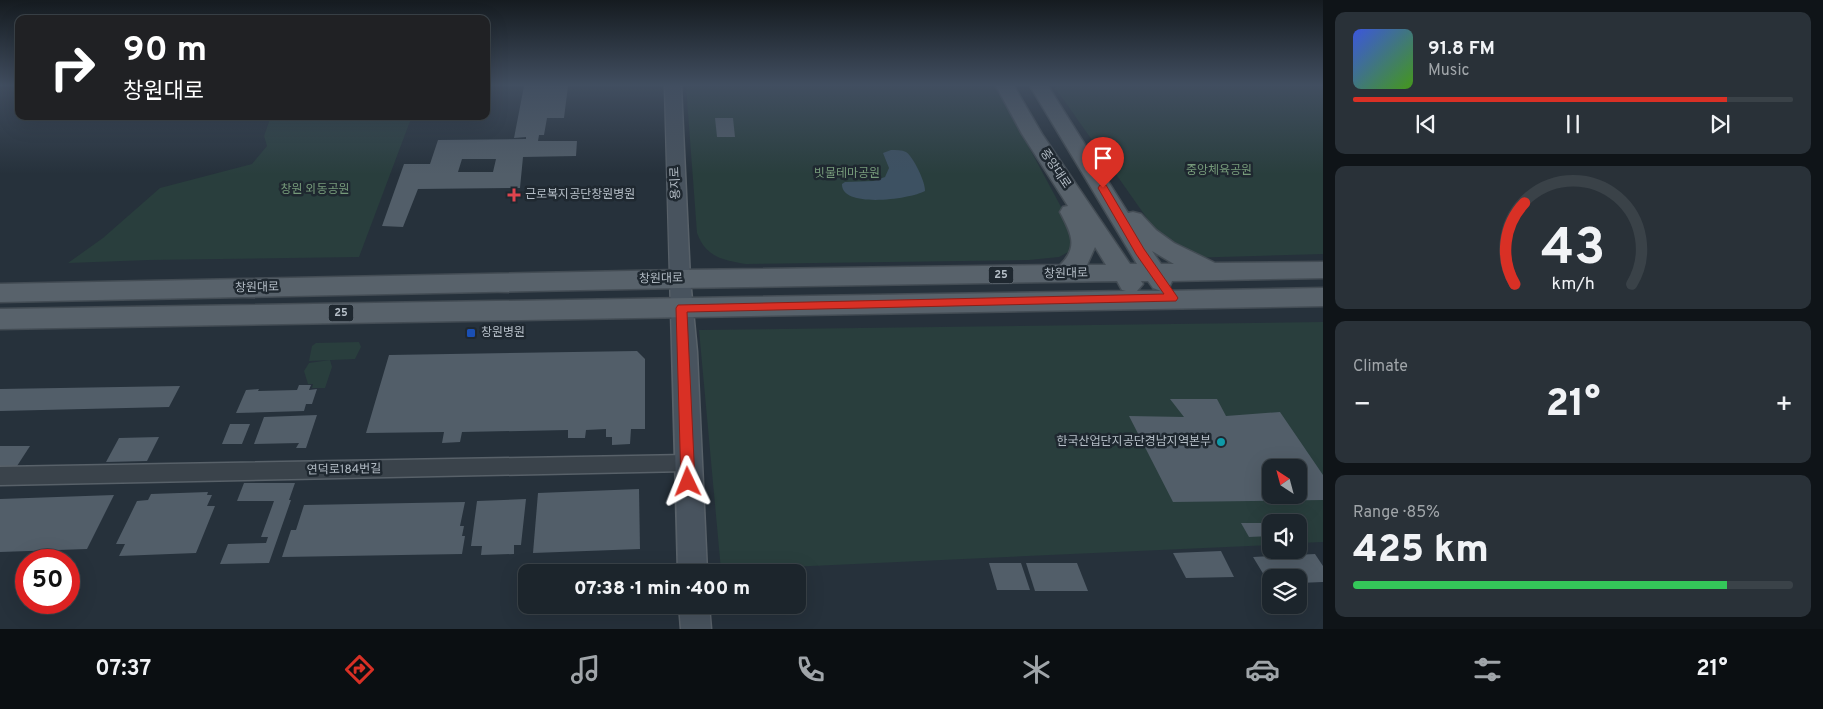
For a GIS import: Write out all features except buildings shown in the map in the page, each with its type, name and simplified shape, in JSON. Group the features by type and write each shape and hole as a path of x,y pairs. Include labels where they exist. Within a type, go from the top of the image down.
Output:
{"main road":[{"name":"용지로","path":"674,115 679,279 682,308 693,564"},
{"name":"중앙대로","path":"1022,115 1141,300"},
{"path":"1059,115 1154,272 1172,298"},
{"path":"1065,274 1080,260 1085,242 1083,234 1067,204 1067,186"},
{"path":"1111,202 1131,216 1143,232 1156,243 1178,256 1216,271"},
{"name":"창원대로","path":"0,293 679,279 1323,270"},
{"name":"25","path":"0,319 1172,298 1323,297"},
{"path":"695,614 696,629"}],"street":[{"name":"연덕로184번길","path":"0,476 687,464"}],"green space":[{"name":"빗물테마공원","path":"688,115 1012,115 1074,231 1072,250 1059,257 1029,260 746,264 716,256 705,247 697,233"},
{"name":"중앙체육공원","path":"1075,115 1323,115 1323,254 1186,258 1165,244"},
{"name":"창원 외동공원","path":"270,120 410,120 359,257 68,263 103,238 160,188 252,164 267,146 264,136"},
{"path":"1323,322 1323,542 1307,543 1307,514 1262,514 1262,545 806,566 806,564 720,564 699,330"},
{"path":"359,342 361,347 355,359 309,361 312,346 316,343"},
{"path":"330,360 332,367 325,388 312,388 313,384 308,384 304,371 309,363"}],"water":[{"path":"891,150 903,151 909,154 921,176 925,191 906,197 878,200 853,197 845,192 842,184 845,182 873,181 885,177 889,168 883,153"}],"place":[{"name":"근로복지공단창원병원","path":"514,195"},
{"name":"창원병원","path":"471,333"},
{"name":"한국산업단지공단경남지역본부","path":"1221,442"}],"route":[{"path":"688,482 682,308 1115,301 1172,298 1140,251 1103,188"}]}
